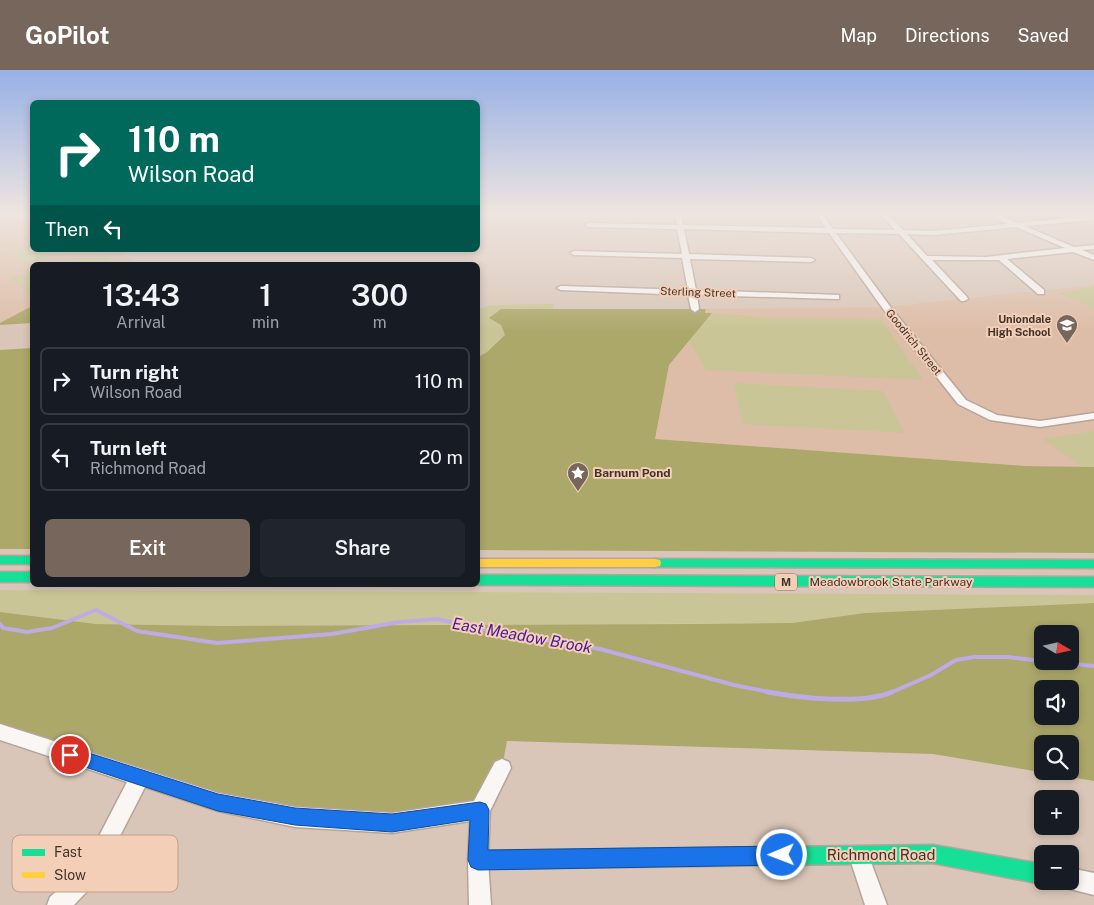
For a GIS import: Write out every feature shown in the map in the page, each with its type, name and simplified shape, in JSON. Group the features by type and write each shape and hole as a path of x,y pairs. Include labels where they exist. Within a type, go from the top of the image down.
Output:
{"main road":[{"path":"0,560 30,560"},
{"name":"Meadowbrook State Parkway","path":"480,563 1094,564"},
{"path":"0,577 30,577"},
{"name":"Meadowbrook State Parkway","path":"480,580 1094,582"},
{"name":"Richmond Road","path":"478,860 933,854 1034,873"}],"street":[{"path":"574,253 811,260"},
{"path":"684,253 695,309"},
{"name":"Goodrich Street","path":"847,253 889,311 962,402 994,418 1040,424 1094,416"},
{"path":"920,253 964,299"},
{"path":"925,258 1000,257 1037,253"},
{"path":"1082,253 1094,258"},
{"path":"1000,257 1041,292"},
{"name":"Sterling Street","path":"561,288 836,297"},
{"path":"0,732 218,802 295,817 392,823 480,810"},
{"path":"480,905 478,860 480,810 502,768"},
{"path":"110,835 140,777"},
{"path":"858,854 876,905"},
{"path":"1079,882 1094,884"},
{"path":"58,905 71,892"}],"shaded area":[{"path":"0,253 121,253 135,262 30,262 30,307 0,323"},
{"path":"15,253 66,254 25,263"},
{"path":"101,254 112,262 70,262"},
{"path":"30,272 30,295 10,277"},
{"path":"1094,285 1094,467 1025,466 655,439 669,365 712,314 705,313 706,309 886,307"},
{"path":"1094,287 1094,308 1059,293"},
{"path":"554,304 552,309 501,309 489,318 501,325 505,335 487,352 480,356 480,309 490,305"},
{"path":"30,307 30,323 0,325 0,323"},
{"path":"501,309 706,309 705,313 712,313 669,365 655,439 1025,466 1094,467 1094,553 480,550 480,356 487,352 505,335 501,325 489,318"},
{"path":"712,313 775,318 881,319 923,380 706,370 689,341"},
{"path":"30,348 30,549 0,549 0,350"},
{"path":"734,383 883,391 905,433 743,424"},
{"path":"1094,431 1094,467 1082,467 1043,439"},
{"path":"0,590 1094,595 1094,603 865,613 792,623 222,626 96,624 0,612"},
{"path":"1094,603 1094,781 1079,778 1079,735 1034,735 1034,771 933,754 507,741 502,768 480,810 295,817 0,732 0,612 96,624 222,626 792,623 865,613"}],"waterway":[{"name":"East Meadow Brook","path":"0,624 3,628 27,632 52,628 96,610 137,631 217,643 332,634 399,622 437,619 496,632 600,649 734,685 771,692"},
{"name":"East Meadow Brook","path":"890,693 931,675 956,660 974,657 1008,657 1034,660"},
{"name":"East Meadow Brook","path":"1079,665 1094,666"},
{"name":"East Meadow Brook","path":"771,692 813,698 848,699 879,696 892,692"}],"traffic: fast":[{"path":"0,560 30,560"},
{"path":"655,563 1094,564"},
{"path":"0,577 30,577"},
{"path":"480,580 1094,582"},
{"path":"775,856 933,854 1034,873"}],"traffic: slow":[{"path":"480,563 655,563"},
{"path":"478,860 775,856"}],"place":[{"name":"Uniondale High School","path":"1067,344"},
{"name":"Barnum Pond","path":"578,492"}],"route":[{"path":"70,755 218,802 295,817 392,823 416,821 480,810 478,860 782,855"}]}
